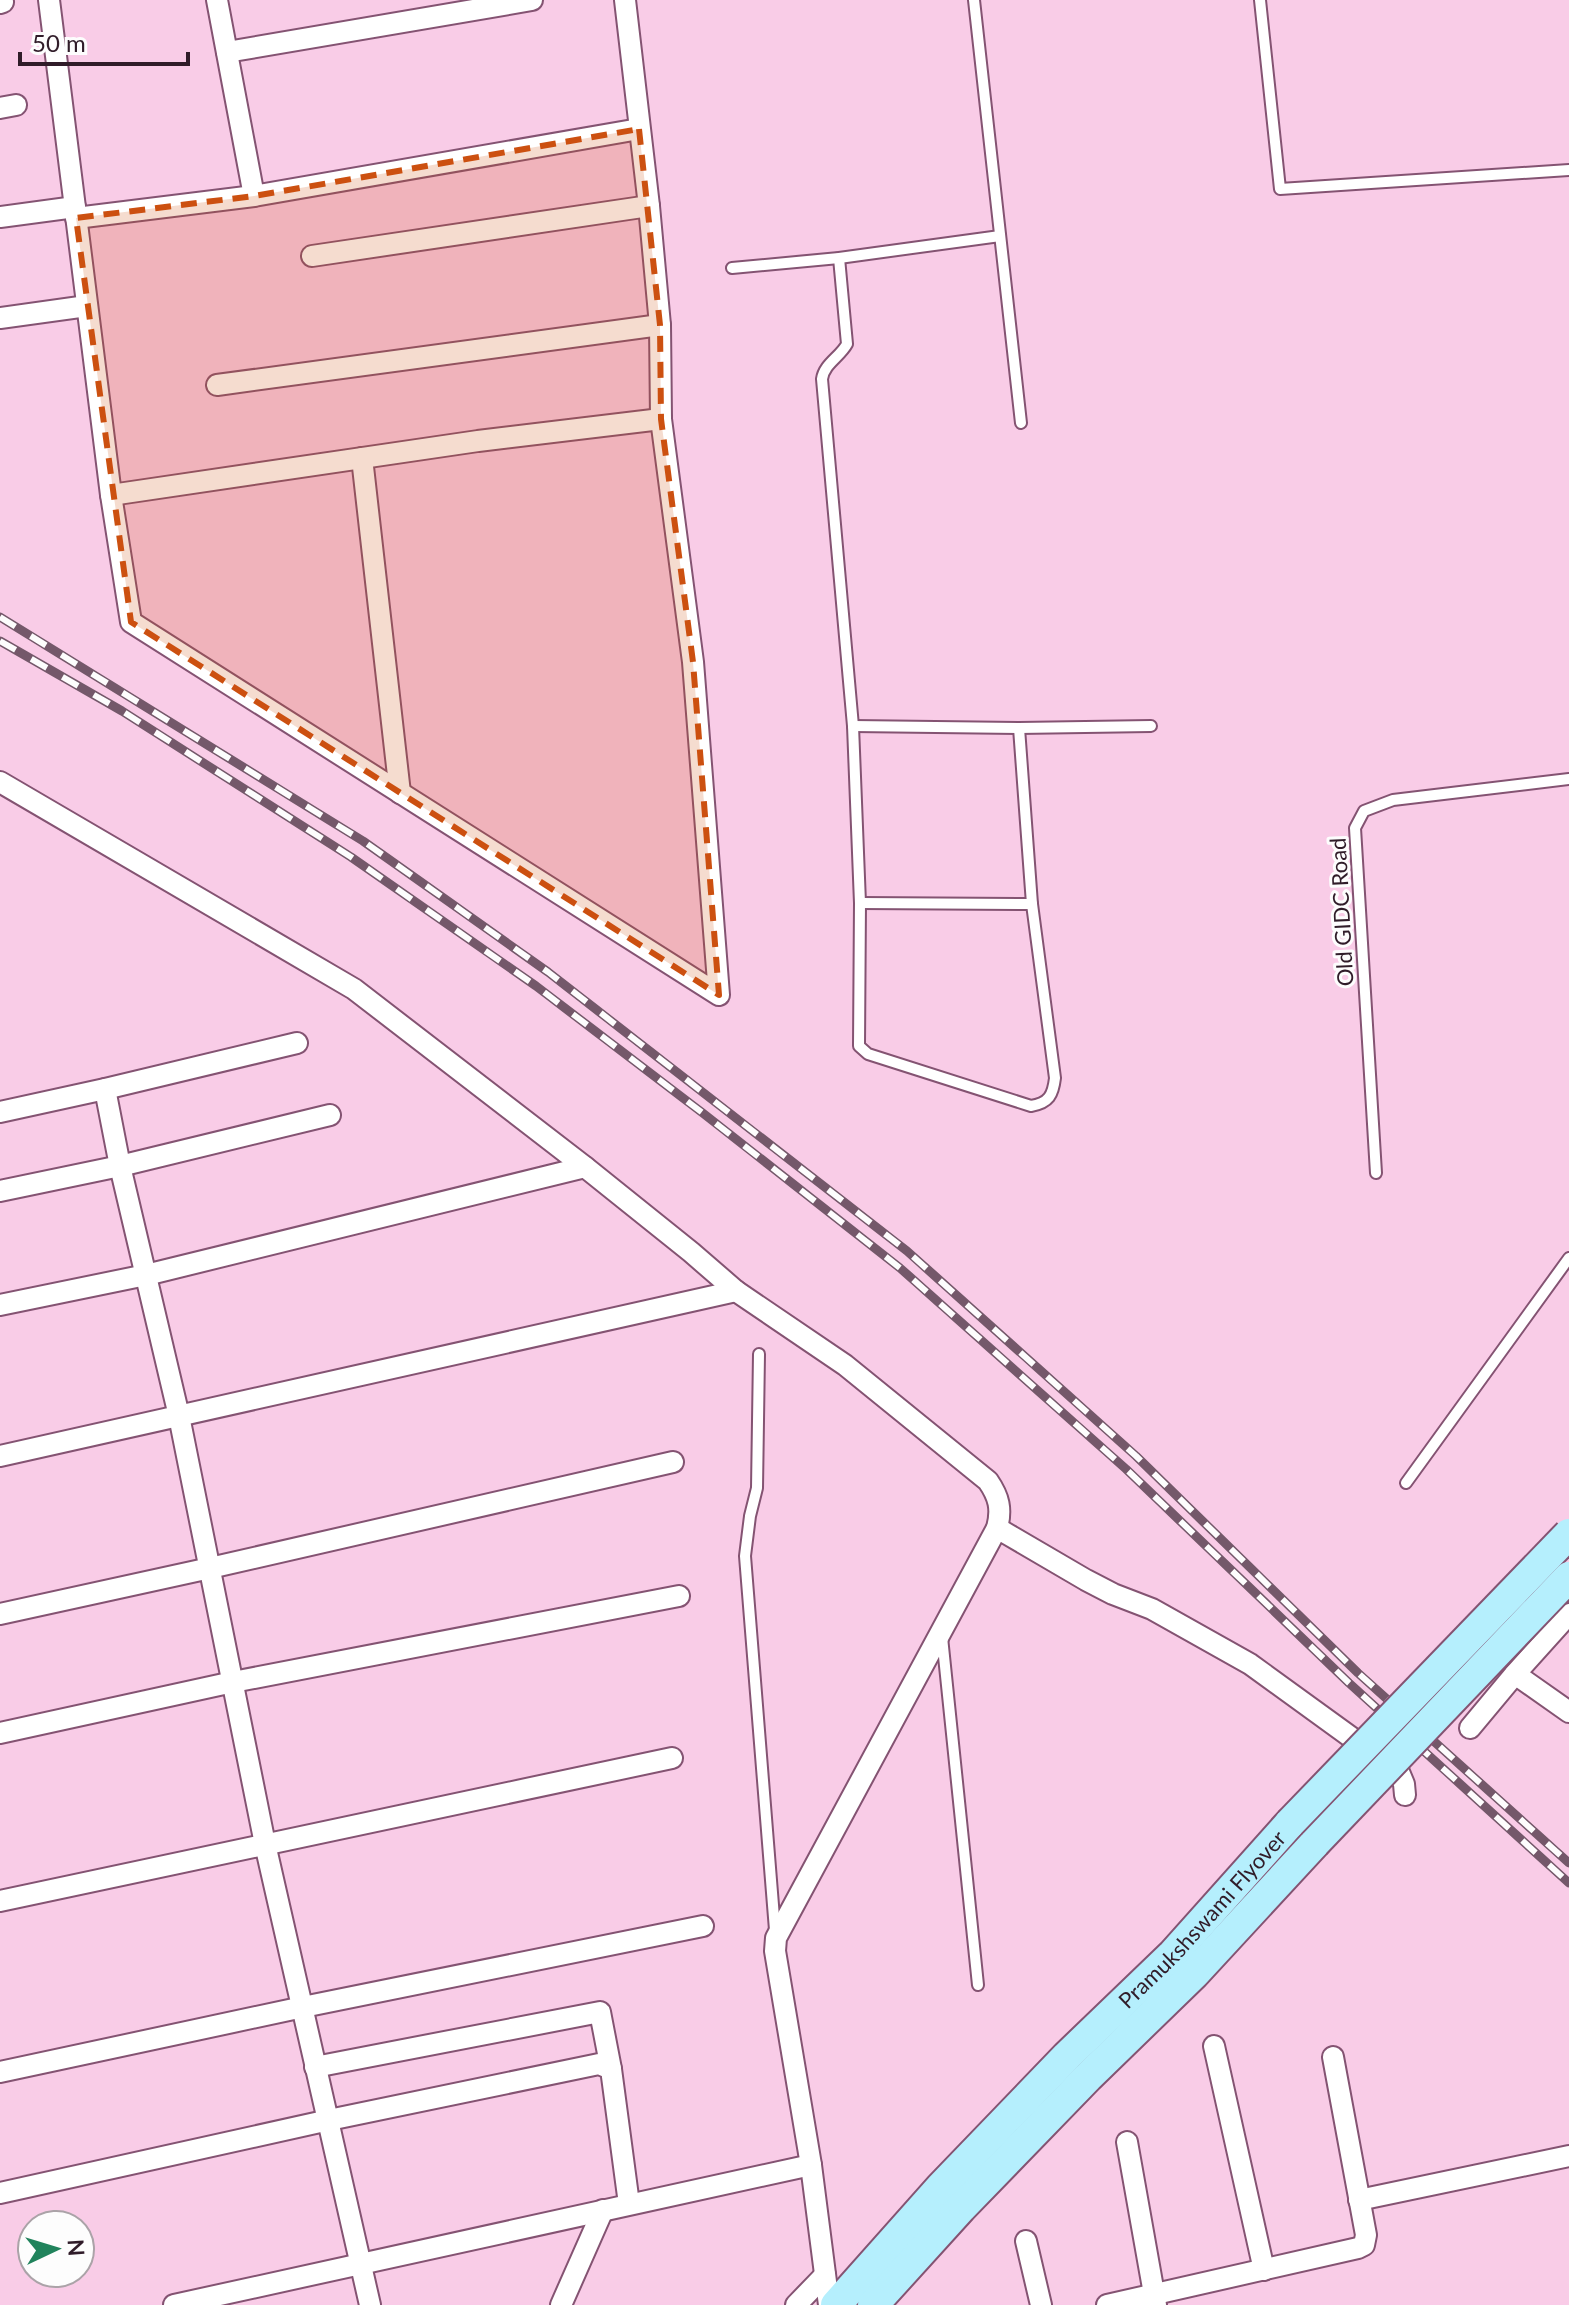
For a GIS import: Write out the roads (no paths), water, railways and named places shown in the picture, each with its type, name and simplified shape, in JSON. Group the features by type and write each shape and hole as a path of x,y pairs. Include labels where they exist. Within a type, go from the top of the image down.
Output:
{"main road":[{"name":"Pramukshswami Flyover","path":"836,2305 940,2188 1067,2056 1173,1954 1290,1823 1569,1534"},
{"name":"Pramukshswami Flyover","path":"873,2305 961,2208 1088,2077 1194,1974 1569,1577"}],"street":[{"path":"49,0 111,495 131,622 719,995 693,662 661,419 660,325 625,0"},
{"path":"217,0 254,196"},
{"path":"227,52 532,0"},
{"path":"0,217 254,196 639,129"},
{"path":"312,256 649,206"},
{"path":"0,318 87,306"},
{"path":"217,385 660,325"},
{"path":"111,495 661,419"},
{"path":"362,458 400,793"},
{"path":"0,782 354,989 585,1167 736,1291 845,1365 988,1481 996,1493 1000,1505 997,1528 776,1938 775,1951 811,2165 829,2305"},
{"path":"0,1112 297,1043"},
{"path":"105,1089 179,1416 265,1844 370,2305"},
{"path":"0,1191 120,1166 330,1115"},
{"path":"0,1305 146,1275 585,1167"},
{"path":"0,1456 736,1291"},
{"path":"0,1614 673,1462"},
{"path":"997,1528 1086,1580 1152,1609 1250,1664 1399,1772 1405,1795"},
{"path":"0,1733 233,1682 679,1596"},
{"path":"1470,1728 1569,1614"},
{"path":"1515,1674 1569,1712"},
{"path":"0,1901 672,1758"},
{"path":"0,2072 703,1926"},
{"path":"315,2067 600,2012 629,2204"},
{"path":"1214,2046 1264,2270"},
{"path":"1107,2305 1155,2300 1364,2245 1366,2235 1333,2057"},
{"path":"0,2193 590,2064 611,2069"},
{"path":"1127,2142 1155,2300"},
{"path":"1359,2200 1569,2156"},
{"path":"174,2305 811,2165"},
{"path":"561,2305 603,2210"},
{"path":"1026,2241 1041,2305"},
{"path":"796,2305 825,2275"}],"lane":[{"path":"974,0 1021,423"},
{"path":"1260,0 1280,189 1569,170"},
{"path":"732,268 839,258 1000,236"},
{"path":"839,258 847,344 826,367 822,379 853,726 860,903 859,1046 863,1051 1031,1106 1042,1105 1049,1099 1055,1078 1032,904 1019,728"},
{"path":"853,726 1151,726"},
{"name":"Old GIDC Road","path":"1376,1173 1355,828 1364,811 1393,800 1569,779"},
{"path":"860,903 1032,904"},
{"path":"1406,1483 1569,1258"},
{"path":"759,1354 757,1488 745,1556 776,1938"},
{"path":"942,1630 978,1985"}],"railway":[{"path":"0,617 363,841 548,972 907,1251 1136,1456 1358,1673 1569,1863"},
{"path":"0,641 122,711 351,857 536,986 900,1268 1126,1469 1349,1683 1569,1883"}]}
